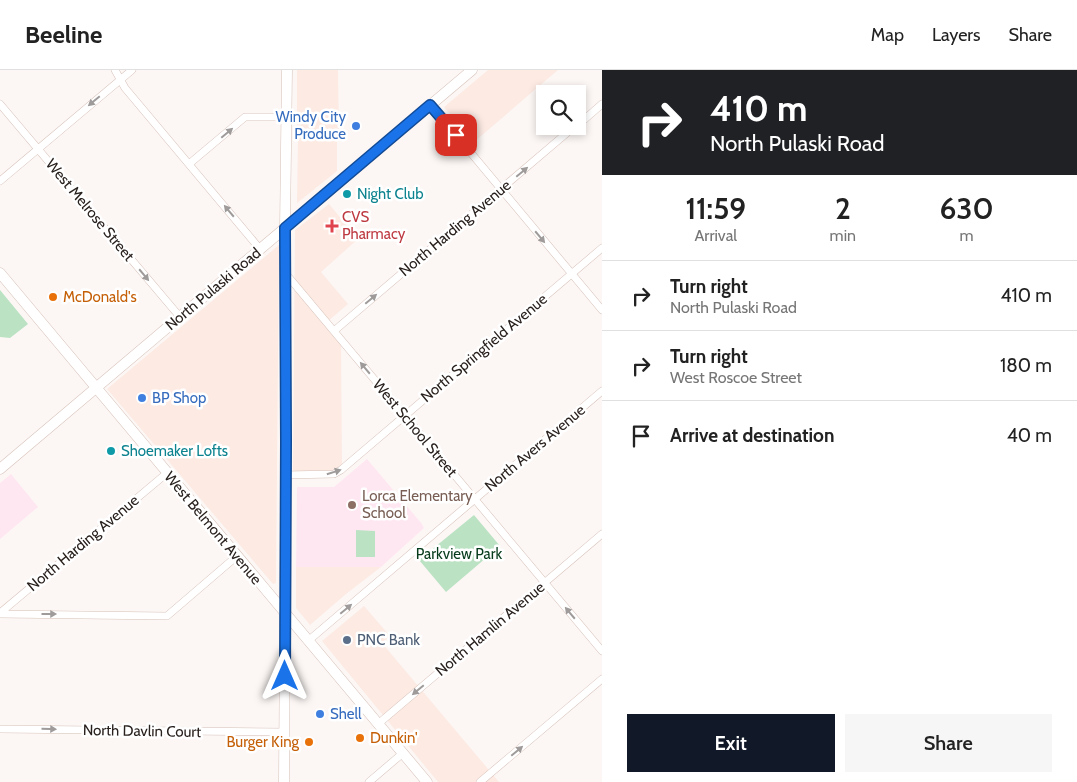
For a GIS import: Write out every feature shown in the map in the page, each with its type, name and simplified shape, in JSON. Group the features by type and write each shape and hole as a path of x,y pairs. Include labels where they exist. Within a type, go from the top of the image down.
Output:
{"main road":[{"path":"284,782 287,70"},
{"name":"North Pulaski Road","path":"0,469 470,71"},
{"name":"West Belmont Avenue","path":"0,274 427,782"}],"street":[{"path":"115,70 125,88 260,249"},
{"path":"0,181 132,70"},
{"name":"West Melrose Street","path":"0,104 180,317"},
{"name":"North Harding Avenue","path":"586,117 602,104"},
{"path":"430,105 602,310"},
{"path":"189,164 246,117 286,117"},
{"name":"North Harding Avenue","path":"334,331 564,135"},
{"name":"North Springfield Avenue","path":"286,475 334,474 337,472 602,248"},
{"name":"West School Street","path":"286,274 602,651"},
{"name":"North Avers Avenue","path":"308,641 602,391"},
{"name":"North Harding Avenue","path":"0,614 167,473"},
{"name":"North Hamlin Avenue","path":"378,724 602,534"},
{"path":"0,614 167,616 237,556"},
{"path":"480,782 602,679"},
{"name":"North Davlin Court","path":"0,729 285,732"},
{"path":"369,782 402,753"}],"shaded area":[{"path":"297,70 338,70 339,136 297,136"},
{"path":"488,70 558,70 540,85 536,85 536,89 474,142 444,107"},
{"path":"298,137 337,137 337,171 297,203"},
{"path":"329,204 358,239 321,272 348,304 327,322 341,338 342,468 338,471 293,473 295,230"},
{"path":"279,245 276,583 273,584 107,389"},
{"name":"Lorca Elementary School","path":"367,459 424,528 381,567 296,567 297,487 334,487"},
{"path":"11,474 38,507 0,539 0,483"},
{"path":"296,567 381,567 310,625 296,608"},
{"path":"364,606 390,636 382,643 499,782 438,782 322,641"}],"green space":[{"path":"0,290 28,324 10,338 0,337"},
{"name":"Parkview Park","path":"474,515 500,546 446,592 419,560"},
{"path":"356,530 375,531 375,557 356,557"}],"place":[{"name":"Windy City Produce","path":"356,126"},
{"name":"Night Club","path":"347,194"},
{"name":"CVS Pharmacy","path":"332,226"},
{"name":"McDonald's","path":"53,297"},
{"name":"BP Shop","path":"142,398"},
{"name":"Shoemaker Lofts","path":"111,451"},
{"name":"Lorca Elementary School","path":"352,505"},
{"name":"PNC Bank","path":"347,640"},
{"name":"Shell","path":"320,714"},
{"name":"Dunkin'","path":"360,738"},
{"name":"Burger King","path":"309,742"}],"route":[{"path":"285,676 285,228 430,105 456,135"}]}
